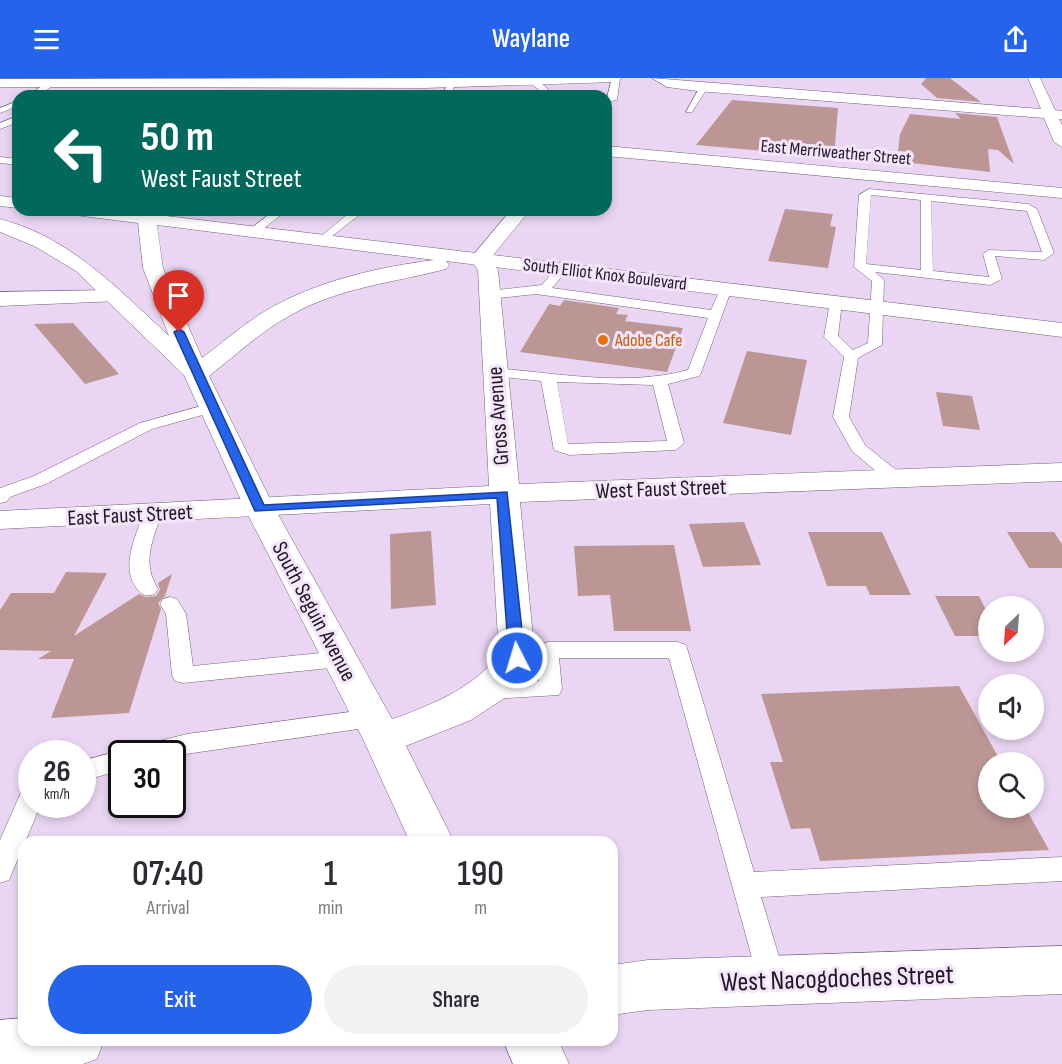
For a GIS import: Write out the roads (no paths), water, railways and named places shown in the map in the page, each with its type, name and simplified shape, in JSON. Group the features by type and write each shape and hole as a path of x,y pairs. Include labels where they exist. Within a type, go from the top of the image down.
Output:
{"main road":[{"path":"135,84 196,78"},
{"path":"0,83 257,86 313,81 379,84 616,78"},
{"path":"658,78 672,84 704,87 1055,115"},
{"path":"1034,78 1055,115 1062,142"},
{"path":"178,84 208,90"},
{"name":"East Merriweather Street","path":"612,152 1062,193"},
{"name":"South Seguin Avenue","path":"149,216 148,243 153,268 196,374 260,509 377,728 429,836"},
{"name":"South Elliot Knox Boulevard","path":"161,216 254,232 1062,330"},
{"path":"2,229 41,242 83,267 111,296 196,374 283,310 317,294 393,272 480,259 516,216"},
{"name":"Gross Avenue","path":"377,728 472,702 490,691 517,658 488,270 480,259"},
{"path":"0,299 111,296"},
{"name":"West Faust Street","path":"260,509 503,494 1062,472"},
{"name":"East Faust Street","path":"0,520 260,509"},
{"name":"West Nacogdoches Street","path":"618,989 648,985 1062,970"},
{"path":"0,1046 18,1045"},
{"path":"532,1046 542,1064"}],"lane":[{"path":"612,100 616,78"},
{"path":"533,81 544,90"},
{"path":"449,90 452,83"},
{"path":"42,90 53,84"},
{"path":"689,110 704,87"},
{"path":"869,192 1032,209 1048,253 1044,256 993,252 989,254 996,279 990,281 861,267 864,195 869,192"},
{"path":"926,197 927,274"},
{"path":"254,232 274,216"},
{"path":"323,240 354,216"},
{"path":"851,356 875,345 878,280 861,267"},
{"path":"489,295 546,288 562,268"},
{"path":"494,372 660,382 675,380 694,373 726,288"},
{"path":"536,290 716,315"},
{"path":"837,302 831,337 851,356"},
{"path":"851,356 841,417 858,448 896,479"},
{"path":"548,376 560,447 569,450 670,447 676,443 660,382"},
{"path":"0,498 3,493 40,480 146,426 212,408"},
{"path":"145,587 138,569 153,512"},
{"path":"173,609 183,675 340,658"},
{"path":"490,691 551,689 548,650 678,650 771,981"},
{"path":"186,743 377,728"},
{"path":"0,872 22,818"},
{"path":"744,885 1062,869"}],"place":[{"name":"Adobe Cafe","path":"603,340"}]}
